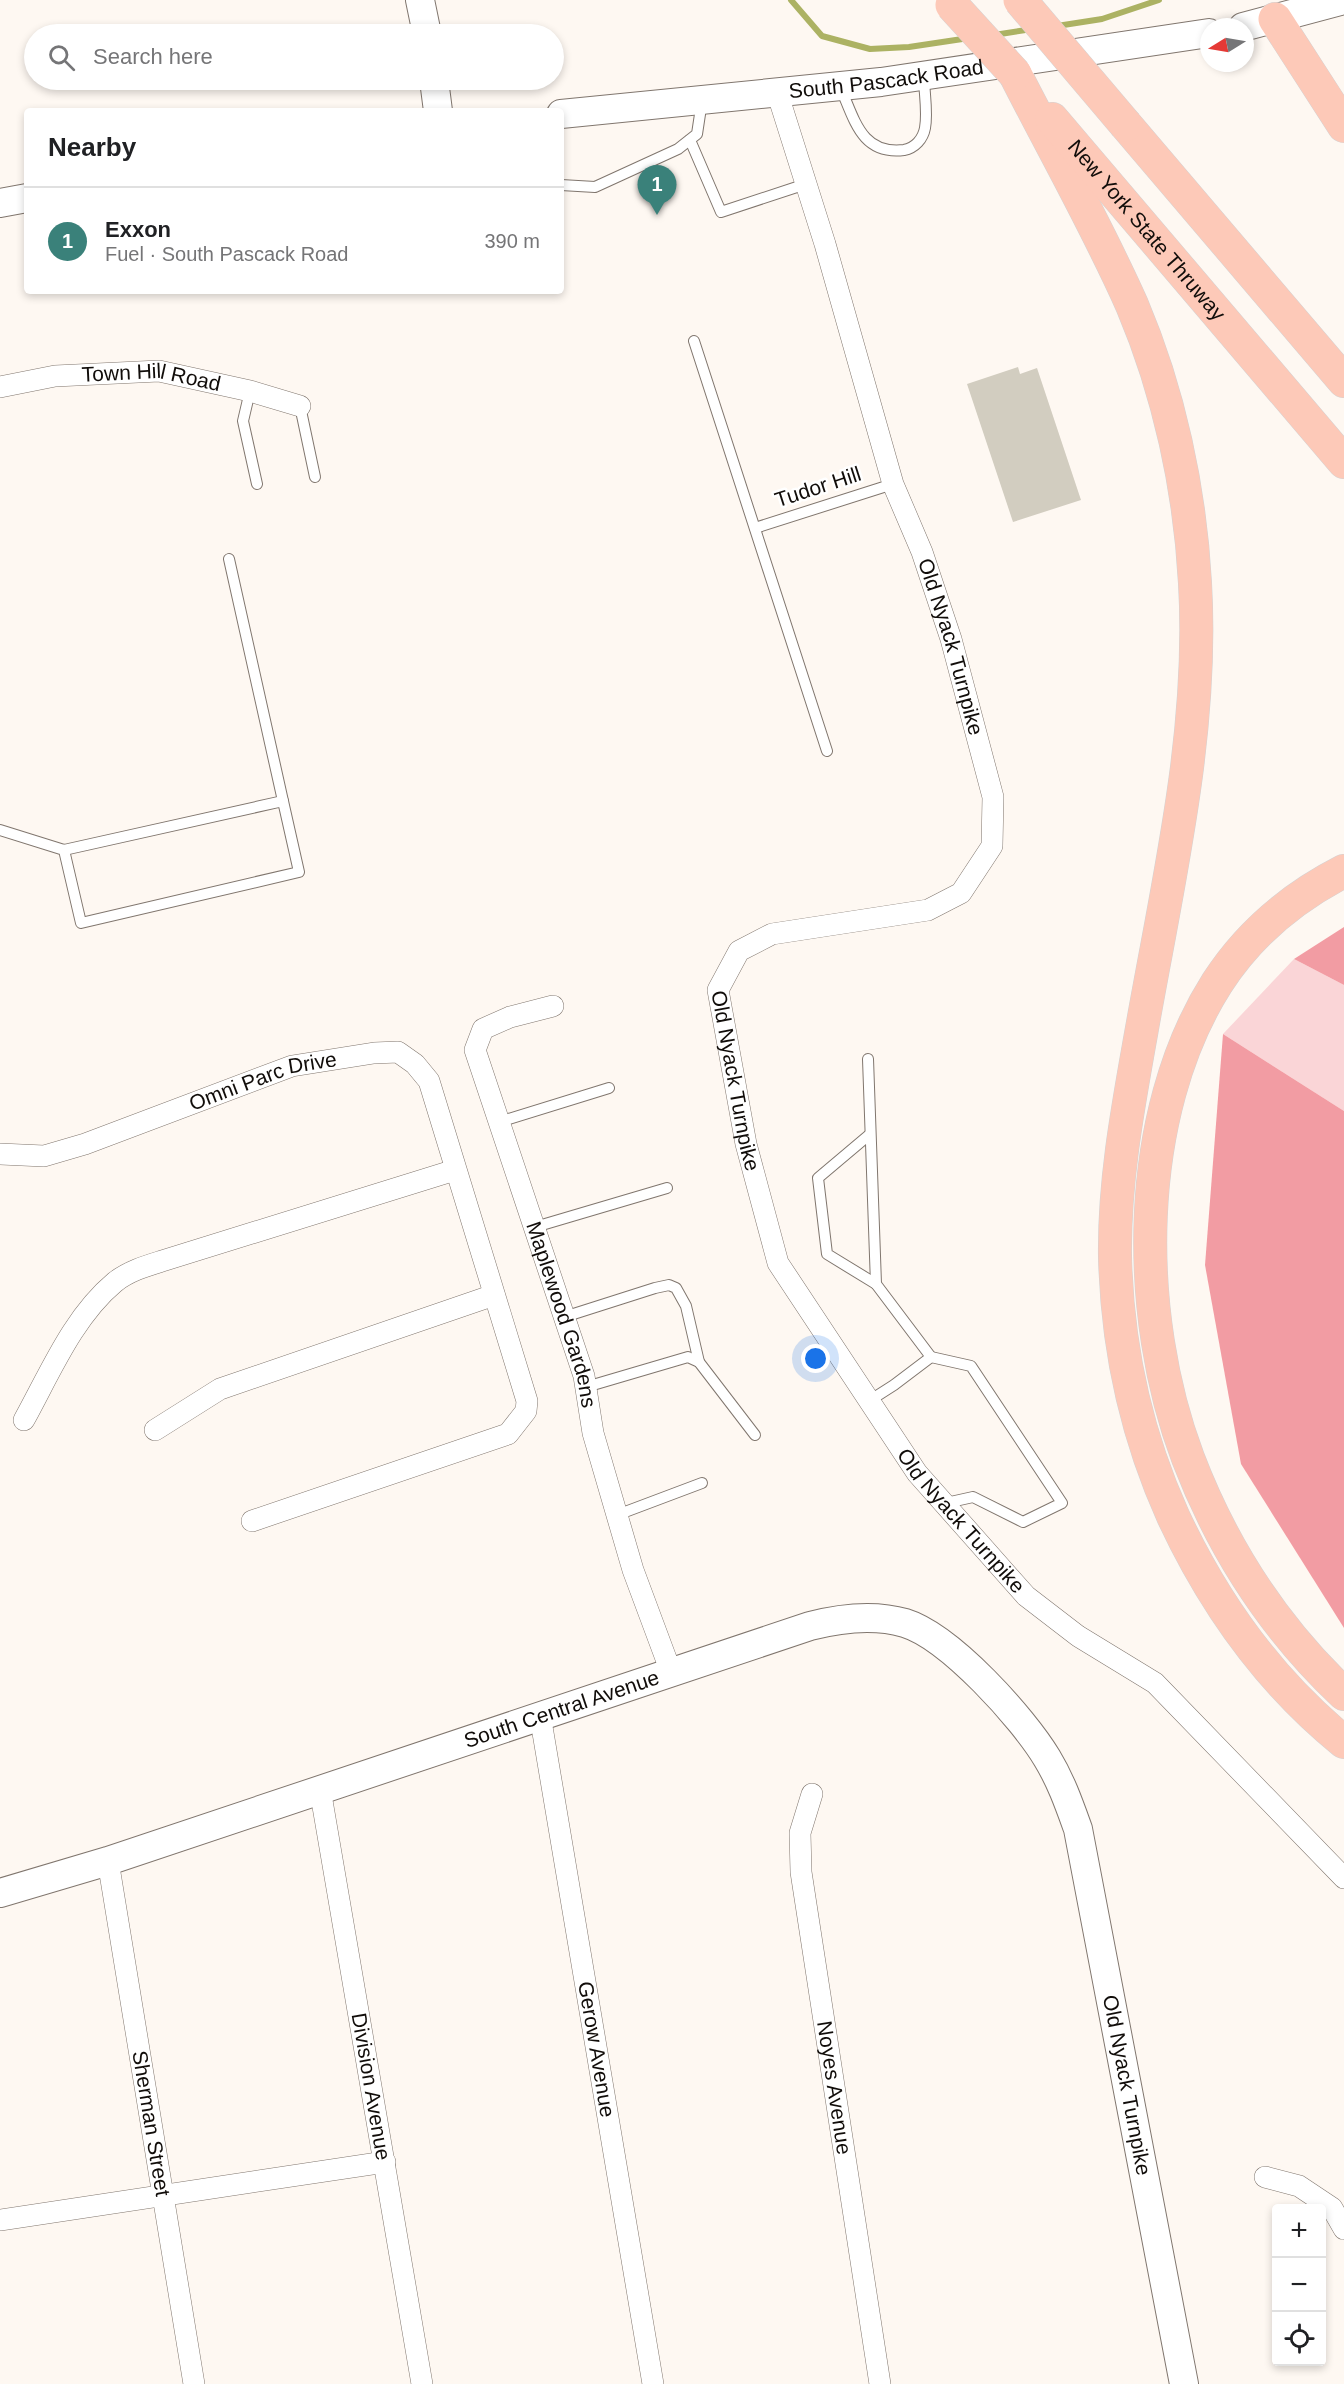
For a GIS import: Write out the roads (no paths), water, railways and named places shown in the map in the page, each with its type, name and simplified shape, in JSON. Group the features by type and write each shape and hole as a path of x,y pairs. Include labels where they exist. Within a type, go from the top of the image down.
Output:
{"highway":[{"path":"1020,0 1344,381"},
{"name":"New York State Thruway","path":"950,2 1015,74 1075,165 1344,462"},
{"path":"1271,10 1344,126"},
{"path":"1075,165 1155,367 1181,471 1195,579 1197,653 1193,725 1180,815 1132,1083 1118,1180 1115,1252 1117,1297 1125,1361 1142,1432 1153,1466 1166,1500 1197,1565 1259,1656 1307,1709 1344,1743"},
{"path":"1344,871 1302,896 1253,937 1218,982 1203,1007 1179,1062 1162,1127 1154,1184 1151,1250 1155,1319 1160,1353 1176,1422 1200,1487 1230,1548 1266,1605 1302,1650 1344,1694"}],"street":[{"path":"420,0 425,24"},
{"path":"1254,20 1271,10 1344,0"},
{"name":"South Pascack Road","path":"564,114 840,87 1200,34"},
{"path":"435,90 438,108"},
{"name":"Old Nyack Turnpike","path":"777,92 893,484 922,552 951,639 993,797 992,846 960,893 928,910 772,934 739,951 718,990 746,1144 778,1263 917,1473 946,1503 1026,1596 1078,1636 1155,1683 1344,1878"},
{"path":"0,203 24,199"},
{"name":"Town Hill Road","path":"0,387 55,376 159,371 250,391 300,406"},
{"name":"Maplewood Gardens","path":"553,1006 510,1017 483,1029 475,1050 584,1376 593,1433 633,1570 671,1672"},
{"name":"Omni Parc Drive","path":"0,1154 44,1156 64,1150 292,1066 374,1053 398,1052 415,1064 429,1081 526,1401 526,1411 508,1434 252,1521"},
{"path":"24,1420 92,1304 117,1281 136,1269 455,1170"},
{"path":"155,1430 220,1389 494,1295"},
{"name":"South Central Avenue","path":"0,1893 108,1861 540,1715 840,1618 871,1618 906,1623 938,1639 973,1670 1013,1714 1046,1756 1065,1789"},
{"name":"Gerow Avenue","path":"540,1715 653,2384"},
{"name":"Division Avenue","path":"320,1789 422,2384"},
{"name":"Old Nyack Turnpike","path":"1065,1789 1078,1829 1184,2384"},
{"name":"Noyes Avenue","path":"812,1794 800,1833 801,1872 880,2384"},
{"name":"Sherman Street","path":"108,1861 194,2384"},
{"path":"0,2220 385,2162"},
{"path":"1265,2178 1299,2186 1332,2208 1344,2229"}],"lane":[{"path":"840,87 859,130 874,147 888,152 909,149 920,141 925,127 924,76"},
{"path":"564,185 595,187 678,149 697,134 703,99"},
{"path":"690,140 721,212 806,184"},
{"path":"694,341 827,751"},
{"path":"250,391 243,420 257,484"},
{"path":"300,406 315,477"},
{"name":"Tudor Hill","path":"755,528 893,484"},
{"path":"64,850 81,923 299,872 229,559"},
{"path":"0,830 64,850 283,801"},
{"path":"868,1059 876,1284"},
{"path":"499,1122 609,1088"},
{"path":"870,1136 818,1178 826,1254 876,1284 931,1357 971,1366 1062,1503 1023,1522 974,1497 946,1503"},
{"path":"535,1227 667,1188"},
{"path":"564,1317 669,1285 676,1288 686,1306 699,1362 755,1435"},
{"path":"586,1387 688,1357 699,1362"},
{"path":"869,1401 931,1357"},
{"path":"617,1515 702,1483"}],"waterway":[{"path":"791,0 822,36 870,49 909,47 969,38"},
{"path":"1057,26 1102,19 1159,0"},
{"path":"994,35 1032,29"}],"place":[{"name":"Exxon","path":"657,215"}]}
